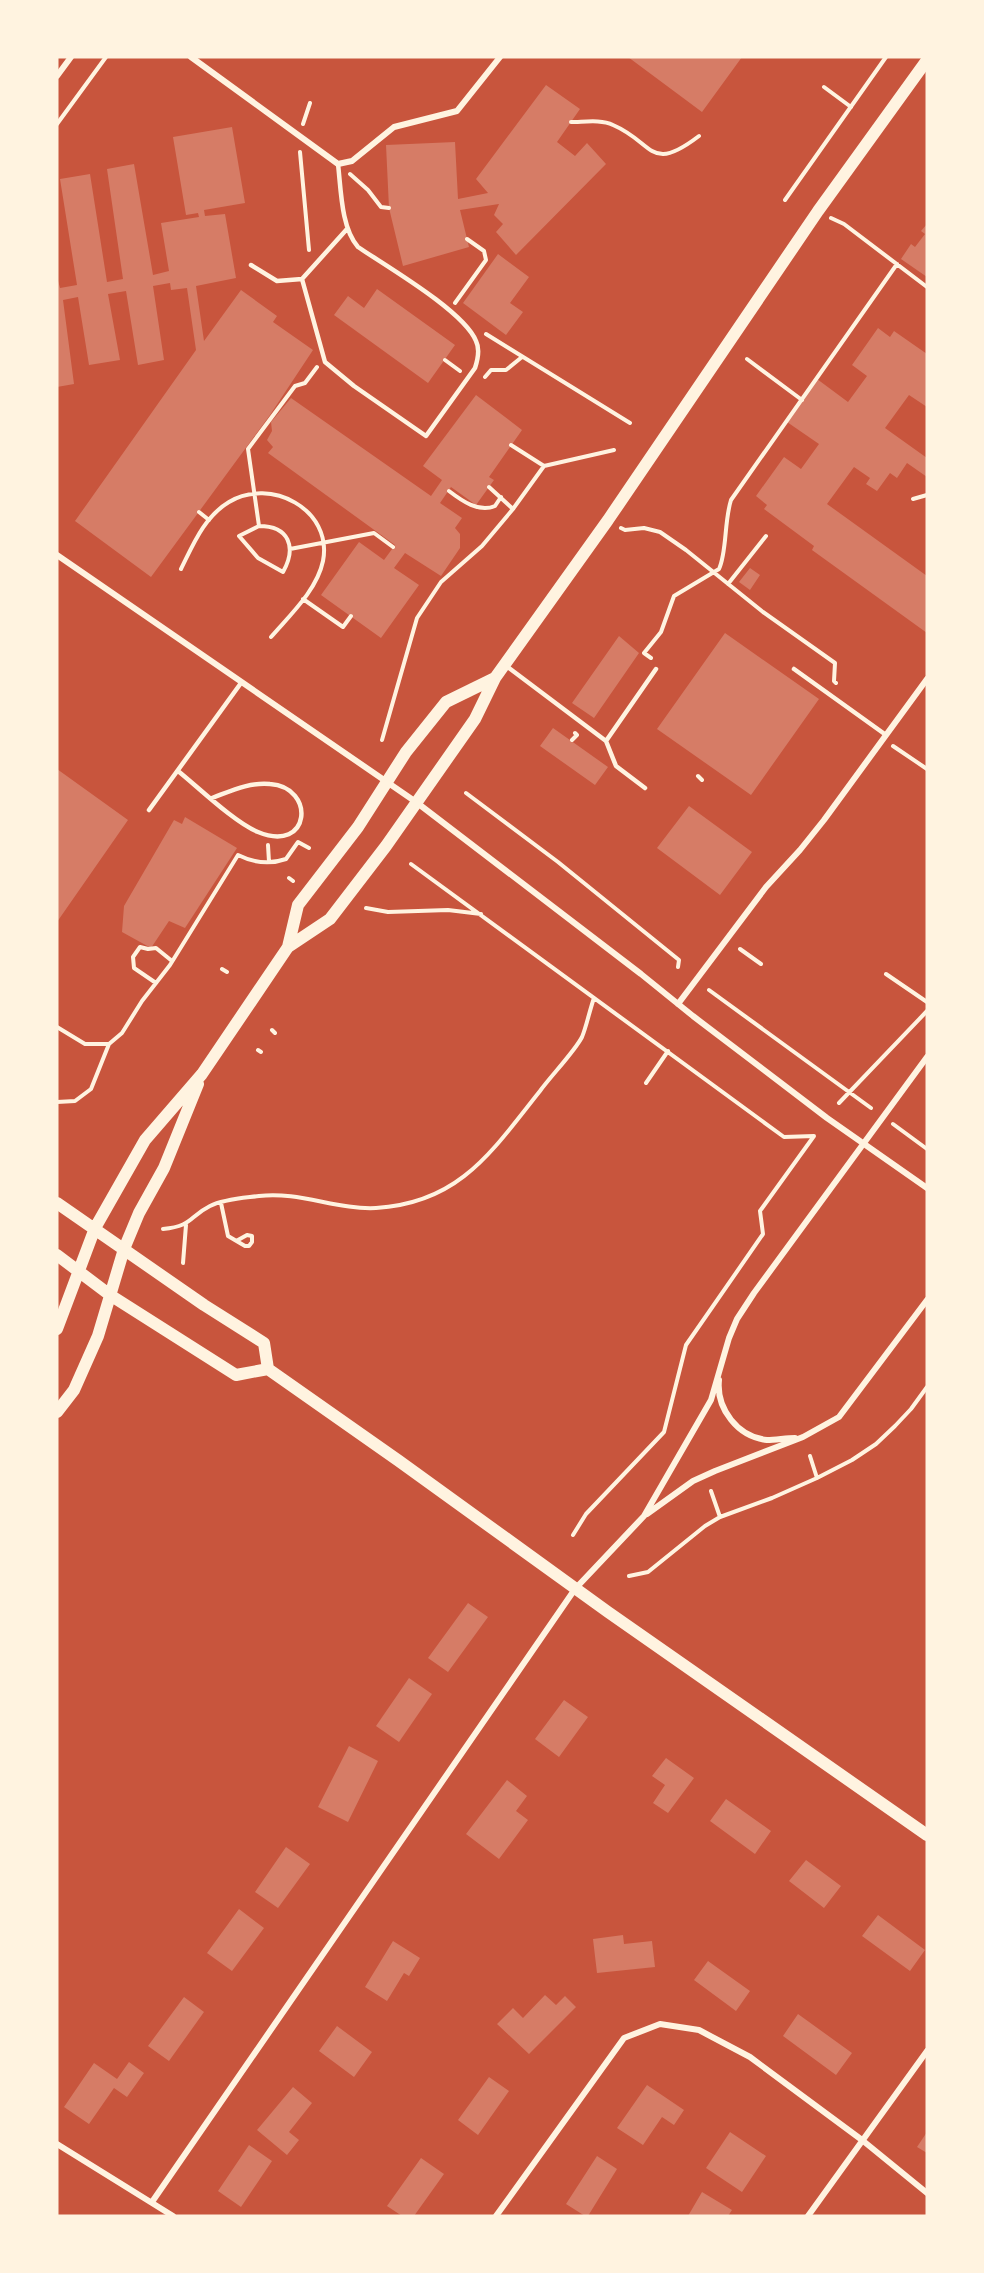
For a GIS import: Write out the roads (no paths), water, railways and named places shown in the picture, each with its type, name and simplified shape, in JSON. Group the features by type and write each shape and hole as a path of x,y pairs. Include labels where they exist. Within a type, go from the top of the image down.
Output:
{"main road":[{"path":"288,947 330,919 416,802 475,719 495,678 608,520 818,211 927,60"},
{"path":"57,1329 80,1272 94,1228 145,1140 202,1074 288,947 298,906 358,827 406,752 446,702 495,678"},
{"path":"57,1412 74,1390 98,1336 124,1249 139,1213 164,1168 202,1074"},
{"path":"57,1203 204,1305 264,1343 268,1369"},
{"path":"57,1255 110,1295 236,1375 268,1369 575,1589 927,1835"}],"street":[{"path":"57,76 71,57"},
{"path":"190,57 338,164 352,161 394,127 457,111 500,57"},
{"path":"57,555 416,802 826,1118 927,1188"},
{"path":"678,1004 766,886 812,835 927,679"},
{"path":"644,1516 711,1400 723,1356 737,1319 927,1057"},
{"path":"152,2202 575,1589 644,1516 693,1481 803,1437 839,1417 927,1300"},
{"path":"723,1356 719,1384 720,1396 730,1419 739,1427 760,1438 769,1440 803,1437"},
{"path":"496,2216 624,2038 660,2024 699,2030 750,2057 862,2140 927,2193"},
{"path":"808,2216 927,2050"},
{"path":"57,2144 173,2216"}],"lane":[{"path":"302,279 323,358 354,386 426,436 475,368 478,357 477,342 457,315 357,247 347,229 338,164"},
{"path":"251,265 277,281 302,279 347,229"},
{"path":"505,665 606,741 616,766 645,788"},
{"path":"606,741 656,669"},
{"path":"794,669 885,737"},
{"path":"149,810 241,683"},
{"path":"178,771 244,824 268,835 281,836 292,833 302,821 302,812 295,797 288,790 277,785 250,785 212,798"}]}
